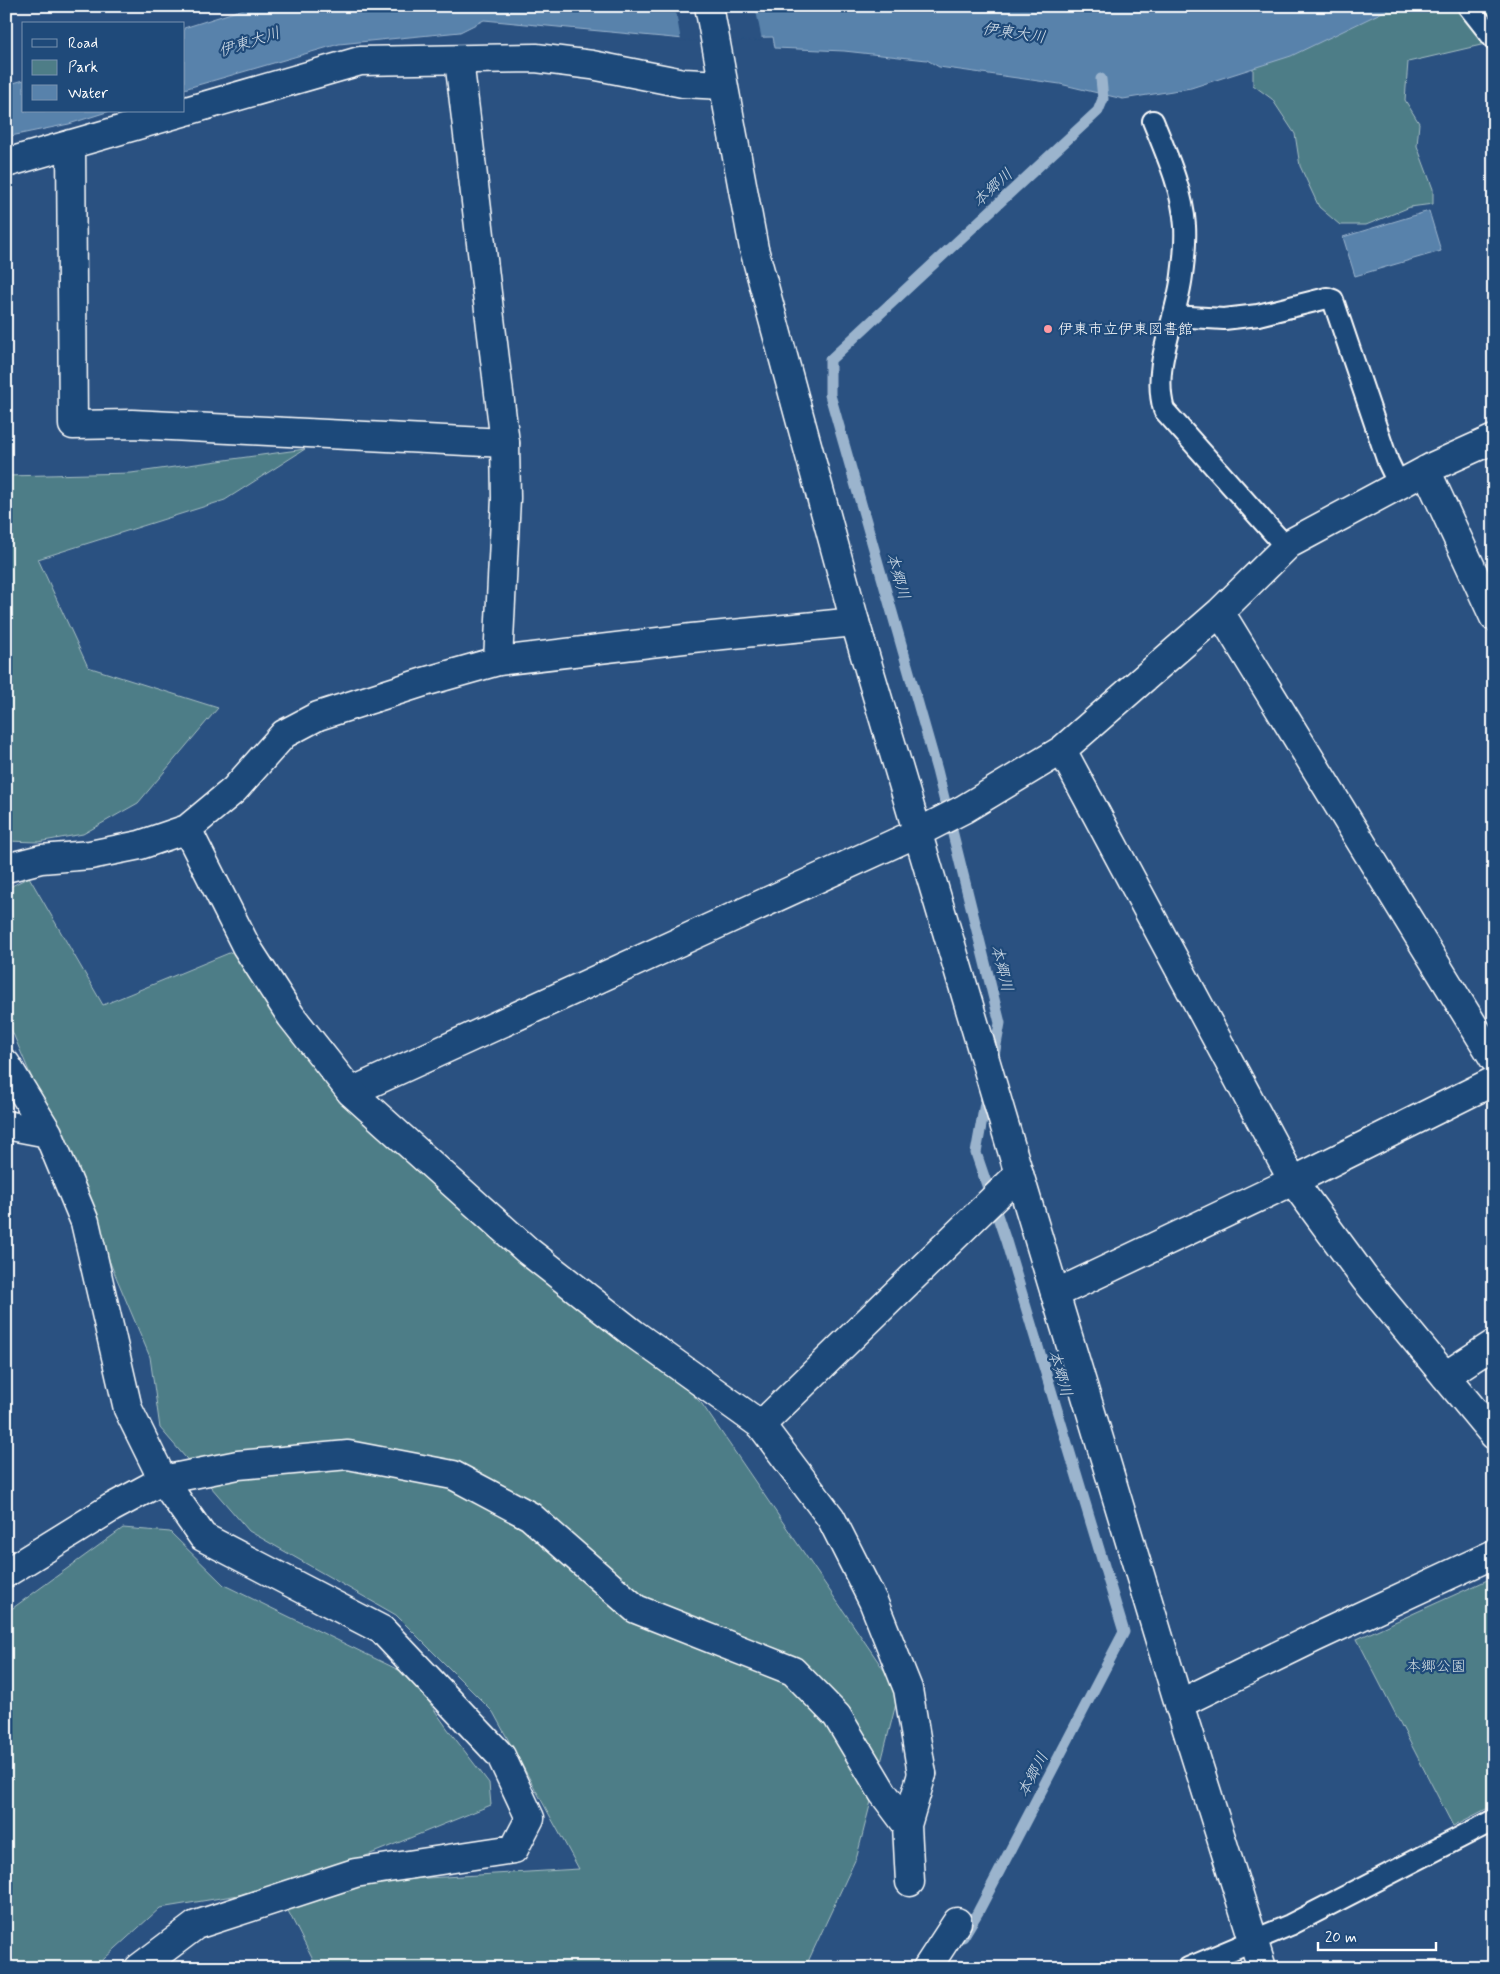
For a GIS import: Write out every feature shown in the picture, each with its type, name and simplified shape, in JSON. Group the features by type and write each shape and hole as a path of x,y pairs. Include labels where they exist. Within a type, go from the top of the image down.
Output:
{"street":[{"path":"709,6 754,249 855,622 921,831 1002,1120 1015,1178 1055,1294 1179,1704 1262,1968"},
{"path":"185,111 360,61 536,58 592,65 683,83 721,77"},
{"path":"458,60 505,443 506,498 498,661"},
{"path":"6,163 182,112"},
{"path":"71,144 73,425 132,424 505,443"},
{"path":"351,1092 921,831 964,809 1062,750 1220,612 1286,547 1426,470 1494,438"},
{"path":"1426,470 1494,617"},
{"path":"1220,612 1494,1060"},
{"path":"6,868 41,859 90,855 140,845 188,828 234,790 284,734 318,716 344,707 498,661 683,639 855,622"},
{"path":"1062,750 1293,1181 1365,1279 1494,1436"},
{"path":"188,828 246,946 292,1016 351,1092 528,1251 634,1334 761,1425 831,1518 874,1601 908,1690 922,1774 907,1825 910,1882"},
{"path":"6,1064 48,1133 85,1222 128,1409 163,1480 203,1537 382,1630 501,1756 530,1818 514,1849 355,1873 196,1926 139,1968"},
{"path":"1055,1294 1293,1181 1494,1081"},
{"path":"6,1125 48,1133"},
{"path":"761,1425 1015,1178"},
{"path":"1445,1376 1494,1344"},
{"path":"6,1573 111,1508 163,1480 238,1466 348,1455 453,1475 530,1516 636,1609 793,1671 837,1716 884,1792 907,1825"},
{"path":"1179,1704 1314,1638 1494,1554"},
{"path":"927,1968 956,1922"}],"lane":[{"path":"1468,6 1494,40"},
{"path":"1153,120 1172,169 1185,225 1182,277 1164,350 1160,396 1164,410 1286,547"},
{"path":"1173,316 1224,319 1258,315 1327,298 1333,300 1382,444 1399,485"},
{"path":"1188,1968 1290,1925 1494,1820"}],"green space":[{"path":"1368,6 1494,6 1494,42 1408,62 1405,100 1419,123 1417,146 1433,189 1433,204 1410,207 1366,225 1340,225 1319,207 1300,166 1295,134 1272,99 1253,85 1253,58"},
{"path":"305,449 225,500 38,559 88,667 218,708 138,803 83,834 38,842 6,841 6,476 131,473"},
{"path":"29,877 103,1005 246,946 402,1138 616,1320 702,1404 899,1692 857,1856 805,1968 309,1968 314,1962 278,1891 287,1887 160,1908 94,1968 6,1968 6,1613 123,1528 170,1532 224,1585 411,1676 447,1728 489,1783 491,1805 292,1886 579,1869 493,1712 396,1615 249,1531 160,1428 150,1357 6,1017 6,889"},
{"name":"本郷公園","path":"1494,1577 1494,1805 1453,1826 1357,1639"}],"water":[{"name":"伊東大川","path":"253,6 1395,6 1291,56 1191,88 1123,99 1060,84 939,67 927,60 844,51 775,48 773,37 684,39 484,20 460,32 339,44 185,89 185,28"},
{"path":"22,81 22,112 107,112 69,124 6,137 6,85"},
{"path":"1429,211 1441,251 1355,276 1343,237"}],"pier":[{"path":"675,6 755,6 762,40 681,41"}],"waterway":[{"name":"本郷川","path":"993,1061 1000,1023 937,770 830,395 830,360 1098,111 1103,99 1101,79"},
{"name":"本郷川","path":"963,1937 978,1912 1124,1632 1006,1241 976,1153 987,1092"}],"place":[{"name":"伊東市立伊東図書館","path":"1048,329"}]}
